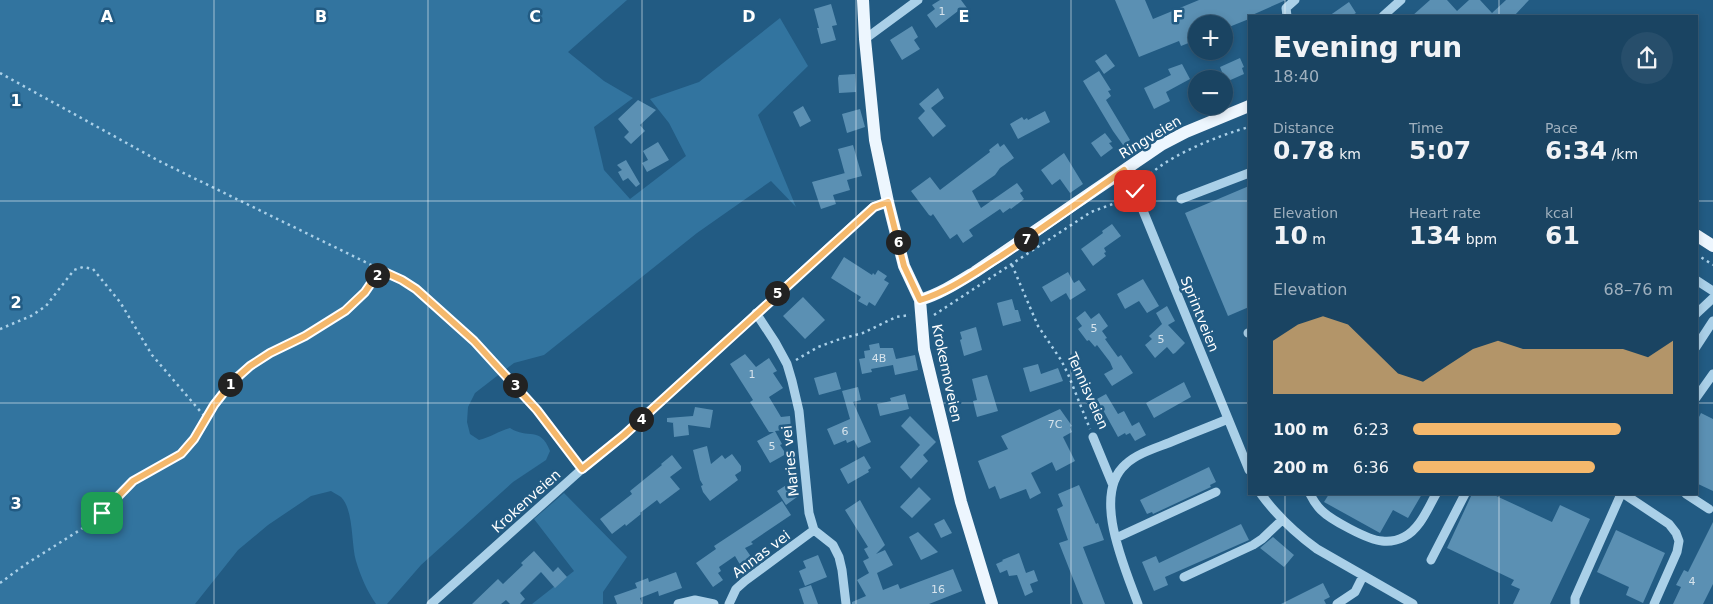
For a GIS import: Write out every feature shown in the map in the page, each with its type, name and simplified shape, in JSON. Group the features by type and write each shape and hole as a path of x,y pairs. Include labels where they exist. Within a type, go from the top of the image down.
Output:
{"main road":[{"name":"Krokemoveien","path":"863,0 875,140 888,202 904,266 920,300 924,349 961,502 992,604"},
{"name":"Ringveien","path":"920,300 933,296 975,272 1161,146 1186,132 1248,106"},
{"path":"1698,236 1713,246"}],"street":[{"path":"865,39 918,0"},
{"path":"1287,15 1286,8 1295,0"},
{"path":"1384,15 1401,0"},
{"name":"Sprintveien","path":"1124,170 1135,191 1248,468"},
{"path":"1181,199 1248,172"},
{"name":"Krokenveien","path":"431,604 582,469 624,435 874,207 888,202"},
{"path":"1698,281 1713,290"},
{"path":"1698,312 1713,298"},
{"name":"Maries vei","path":"756,313 787,364 799,411 809,513 814,530"},
{"path":"1698,344 1713,321"},
{"path":"1698,395 1713,374"},
{"path":"1112,483 1126,463 1147,451 1228,420"},
{"name":"Tennisveien","path":"1093,437 1112,483 1110,501 1116,538 1138,604"},
{"path":"1116,538 1216,492"},
{"path":"1262,495 1292,531 1317,549 1413,604"},
{"path":"1311,495 1321,510 1330,517 1370,538 1383,541 1396,540 1414,530 1435,495"},
{"path":"1431,560 1464,495"},
{"path":"1575,604 1575,598 1623,495"},
{"path":"1625,495 1669,524 1679,541 1677,552 1654,604"},
{"path":"1688,495 1709,509"},
{"path":"1184,576 1253,545 1282,520"},
{"path":"814,530 833,545 839,557 846,604"},
{"name":"Annas vei","path":"729,604 736,589 745,580 795,546 814,530"},
{"path":"1336,604 1355,592 1363,576"},
{"path":"678,604 695,600 714,604"}],"path":[{"path":"0,73 159,161 402,280 416,289 474,341 537,410 582,469"},
{"path":"1141,187 1147,176 1207,140 1248,127"},
{"path":"932,316 1091,212 1126,197"},
{"path":"1698,255 1713,265"},
{"name":"Tennisveien","path":"1012,264 1038,326 1068,374 1093,437"},
{"path":"0,329 31,316 46,306 74,270 83,267 92,269 120,302 152,355 206,418"},
{"path":"0,583 80,530 102,513 133,481 181,454 194,439 214,405 232,382 250,366 270,353 305,336 345,311 365,292 380,270"},
{"path":"787,364 818,347 840,338 863,333 896,317 910,315"}],"shaded area":[{"path":"0,0 627,0 568,52 604,81 633,98 594,127 604,170 630,199 686,156 669,123 650,99 699,82 780,18 808,66 758,115 796,207 771,181 697,233 544,355 514,363 475,393 468,407 467,422 470,434 479,440 510,428 522,433 538,435 546,443 550,451 546,460 513,482 421,565 387,604 376,604 367,589 354,554 348,510 341,497 331,491 311,496 268,525 238,550 195,604 0,604"},
{"path":"564,493 627,557 603,592 603,604 532,604 574,571 534,519"}],"building":[{"path":"940,0 961,0 970,12 963,17 958,11 936,28 927,15 935,9 932,5"},
{"path":"1115,0 1145,0 1153,19 1199,0 1286,0 1252,15 1248,15 1248,19 1233,25 1233,15 1188,15 1188,43 1181,46 1179,41 1139,57"},
{"path":"1430,0 1447,0 1457,11 1469,0 1480,0 1492,13 1506,0 1529,0 1515,15 1413,15"},
{"path":"1349,2 1356,13 1353,15 1330,15"},
{"path":"831,4 837,25 832,26 836,40 821,44 814,9"},
{"path":"912,26 918,37 914,40 920,49 902,60 890,40"},
{"path":"1106,54 1115,66 1104,74 1095,61"},
{"path":"1240,58 1244,67 1242,68 1244,74 1233,79 1233,70 1221,70 1220,67"},
{"path":"1182,64 1188,75 1188,80 1166,92 1170,101 1154,109 1144,88 1171,75 1168,69"},
{"path":"1099,71 1111,90 1108,91 1111,96 1106,100 1130,140 1123,145 1083,81"},
{"path":"855,74 856,92 839,93 839,75"},
{"path":"938,88 944,98 931,108 946,126 933,137 918,118 925,111 919,104"},
{"path":"638,100 656,110 640,125 645,131 631,144 624,137 629,132 618,119"},
{"path":"803,106 811,121 800,127 793,112"},
{"path":"860,109 865,127 847,133 842,114"},
{"path":"1045,111 1050,122 1018,139 1010,124 1022,117 1024,120 1027,118 1028,120"},
{"path":"1105,133 1112,142 1109,143 1113,148 1101,157 1091,143"},
{"path":"658,142 669,160 647,172 642,163 648,160 643,151"},
{"path":"998,143 1000,147 1004,144 1014,158 1000,168 995,175 972,191 981,208 1017,183 1023,191 1020,193 1024,199 1003,213 1000,209 969,230 973,236 963,243 957,234 950,239 933,214 929,215 911,191 930,177 940,190 990,152 989,150"},
{"path":"853,145 862,176 847,180 850,190 833,195 836,204 821,209 812,182 845,173 838,149"},
{"path":"1064,153 1083,184 1070,193 1060,179 1052,185 1041,170"},
{"path":"626,160 640,184 636,187 628,178 623,181 618,172 622,170 617,165"},
{"path":"1248,186 1248,307 1228,316 1185,213"},
{"path":"1112,224 1121,236 1104,248 1106,256 1093,266 1081,249"},
{"path":"844,257 872,275 873,273 875,275 878,270 887,276 884,280 889,283 875,306 869,302 867,306 858,301 861,297 831,278"},
{"path":"1068,272 1074,283 1079,280 1086,290 1070,300 1066,293 1051,302 1042,287"},
{"path":"1143,279 1159,306 1147,313 1139,301 1125,309 1117,294"},
{"path":"803,297 825,320 805,339 783,316"},
{"path":"1012,299 1021,321 1003,326 997,303"},
{"path":"1167,306 1175,321 1168,325 1185,343 1173,354 1167,347 1155,358 1145,345 1152,339 1149,336 1162,324 1156,313"},
{"path":"1085,311 1091,319 1099,313 1108,326 1102,331 1107,338 1105,339 1118,357 1121,355 1133,373 1112,386 1104,374 1113,369 1110,362 1097,345 1095,347 1089,340 1087,341 1078,329 1082,326 1076,318"},
{"path":"976,327 982,350 964,356 960,332"},
{"path":"879,343 880,348 893,348 896,359 915,355 918,370 895,375 893,365 871,369 872,372 862,374 859,359 865,358 864,351 870,350 869,345"},
{"path":"745,354 756,367 769,358 777,371 773,373 783,388 769,397 781,417 790,416 791,429 775,431 782,444 780,445 786,454 770,463 757,441 774,432 769,432 750,402 753,400 730,364"},
{"path":"1038,364 1041,374 1058,368 1063,381 1030,392 1023,368"},
{"path":"836,372 841,389 819,395 814,378"},
{"path":"987,375 998,411 977,417 973,401 977,400 972,379"},
{"path":"1184,382 1191,397 1154,418 1146,403"},
{"path":"858,387 861,400 853,402 871,442 858,448 854,440 847,443 846,440 834,445 827,429 850,419 842,391"},
{"path":"905,394 909,409 880,416 877,404 891,401 890,398"},
{"path":"1106,394 1118,414 1124,411 1132,426 1139,422 1146,435 1135,441 1130,433 1126,435 1125,433 1118,437 1097,399"},
{"path":"695,407 713,410 710,428 688,425 689,435 674,437 674,423 667,422 667,418 693,416"},
{"path":"1060,409 1072,426 1070,427 1072,432 1063,437 1075,461 1056,471 1052,462 1031,473 1041,493 1030,499 1026,489 1000,499 995,486 989,489 978,461 1008,449 1001,436"},
{"path":"1701,413 1713,419 1713,491 1698,484 1698,419"},
{"path":"910,416 936,442 923,455 928,461 911,479 900,467 920,445 901,426"},
{"path":"707,446 711,464 722,455 725,459 732,454 741,466 741,471 735,475 738,480 710,501 701,486 703,485 700,480 693,450"},
{"path":"672,455 682,468 670,477 680,489 660,504 657,500 626,526 625,524 612,534 600,519 632,494 630,491"},
{"path":"864,456 871,468 868,470 869,472 848,484 840,469"},
{"path":"1209,467 1216,482 1210,485 1211,487 1153,514 1152,512 1147,514 1140,500"},
{"path":"788,484 797,497 786,505 777,491"},
{"path":"1079,485 1096,524 1098,523 1104,540 1083,547 1105,604 1083,604 1059,543 1068,540 1057,509 1063,506 1058,494"},
{"path":"919,487 931,499 912,518 900,507"},
{"path":"1328,495 1421,495 1408,518 1393,510 1380,533 1324,502"},
{"path":"1472,495 1494,495 1552,522 1560,505 1590,519 1550,604 1513,604 1520,589 1511,585 1514,580 1447,548"},
{"path":"860,500 885,545 876,554 885,550 893,565 877,573 883,590 898,584 900,589 953,569 962,591 929,604 852,604 852,602 866,596 857,580 869,573 863,561 869,558 864,549 868,547 845,510"},
{"path":"782,501 791,515 745,548 754,561 742,568 735,556 719,567 721,571 718,573 723,580 713,587 696,563 716,549 714,546"},
{"path":"944,519 952,533 941,538 934,524"},
{"path":"1713,522 1713,584 1703,604 1673,604 1681,587 1676,585 1684,570 1688,572"},
{"path":"1241,524 1249,540 1165,577 1168,585 1154,591 1142,562 1156,556 1159,563"},
{"path":"1616,530 1665,553 1643,603 1626,595 1629,587 1597,572"},
{"path":"918,532 938,552 921,560 909,537"},
{"path":"1273,537 1294,555 1284,567 1260,548"},
{"path":"534,551 553,572 558,567 567,577 555,588 541,572 520,593 525,599 520,604 510,604 506,600 501,604 472,604 498,579 503,584 523,565 521,563"},
{"path":"1019,553 1026,573 1034,570 1038,581 1030,584 1033,592 1025,596 1017,575 1009,576 1007,570 1000,573 996,564"},
{"path":"818,555 827,577 805,586 799,571 806,568 803,561"},
{"path":"676,572 682,588 659,596 658,591 640,598 642,604 617,604 614,596 637,588 635,583 648,578 649,582"},
{"path":"1323,583 1330,597 1324,600 1326,604 1281,604"},
{"path":"811,585 818,604 804,604 799,589"}],"route":[{"path":"102,513 133,481 181,454 194,439 214,405 232,382 250,366 270,353 331,321 345,311 365,292 380,270 416,289 474,341 548,423 582,469 624,435 701,362 874,207 888,202 904,266 920,300 933,296 975,272 1124,170 1135,191"}]}
